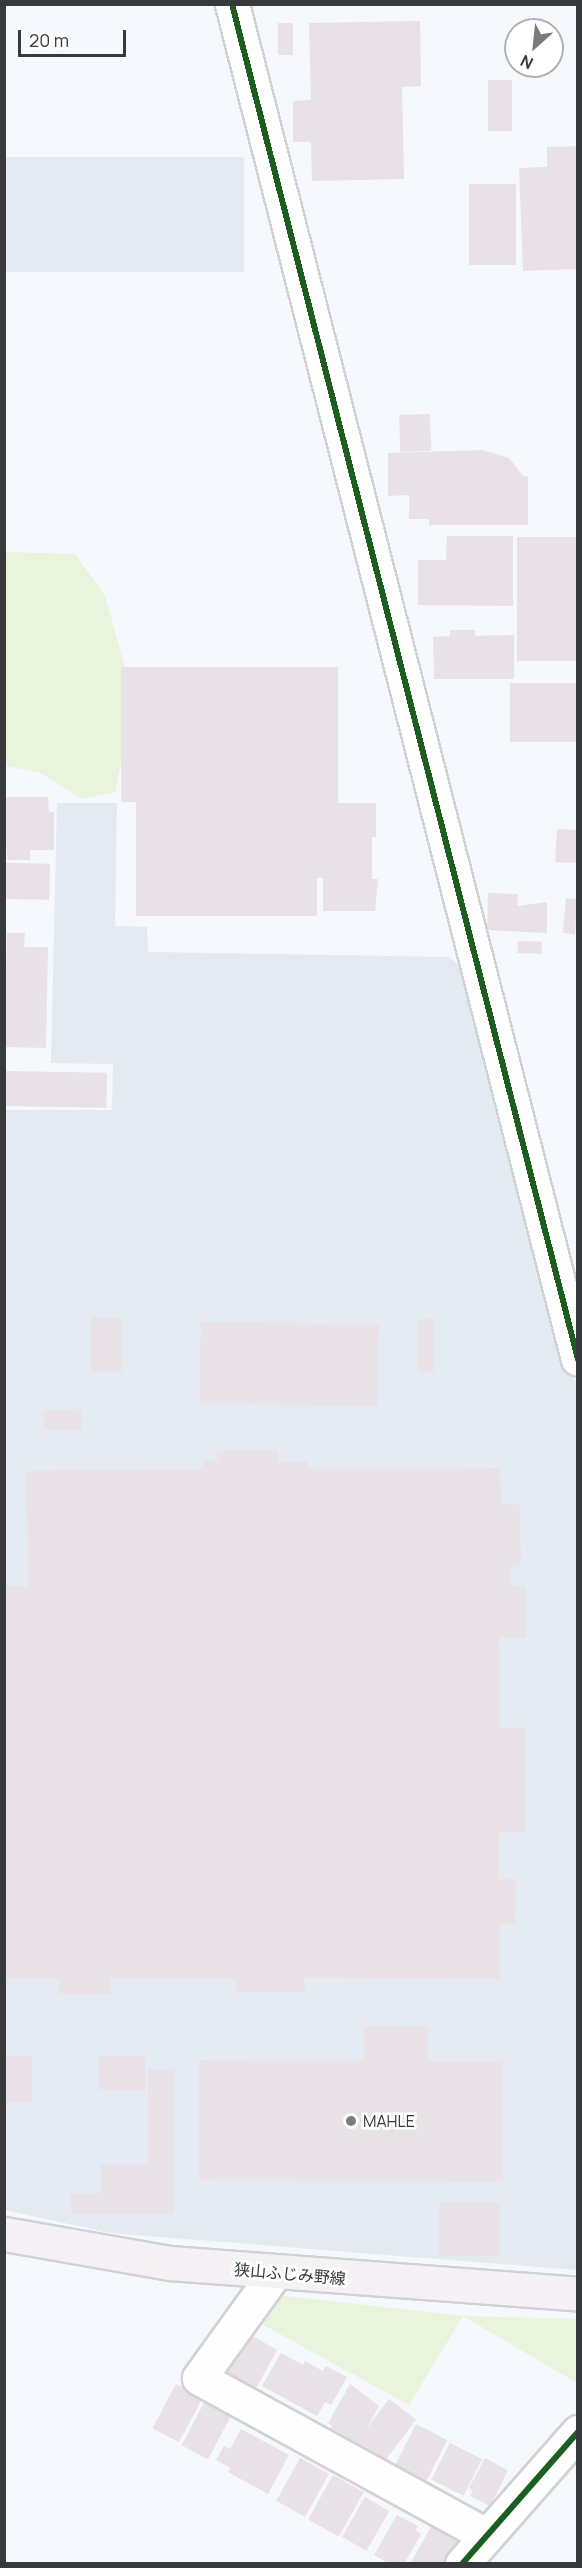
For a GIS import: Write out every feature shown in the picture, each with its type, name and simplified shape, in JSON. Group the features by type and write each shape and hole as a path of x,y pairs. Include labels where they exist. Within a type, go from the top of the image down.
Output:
{"main road":[{"name":"狭山ふじみ野線","path":"4,2234 73,2249 273,2274 578,2294"}],"street":[{"path":"232,4 578,1359"},
{"path":"273,2274 199,2378 486,2535"},
{"path":"462,2564 578,2432"}],"shaded area":[{"path":"5,157 244,157 244,272 5,272"},
{"path":"57,803 117,803 115,926 147,927 148,952 449,957 461,966 577,1387 577,2270 110,2233 5,2210 5,1110 112,1110 113,1064 51,1063"}],"green space":[{"path":"4,552 75,554 105,596 127,674 124,749 115,792 82,799 39,772 5,766"},
{"path":"276,2295 463,2316 409,2405 260,2323"},
{"path":"463,2316 577,2319 577,2383"}],"building":[{"path":"420,21 421,86 402,87 404,179 312,181 311,142 293,142 293,101 311,100 309,23"},
{"path":"278,23 293,23 293,55 278,55"},
{"path":"488,80 512,80 512,131 488,131"},
{"path":"578,146 578,269 523,271 519,168 547,167 547,147"},
{"path":"469,184 516,184 516,265 469,265"},
{"path":"430,414 431,451 400,452 399,415"},
{"path":"483,450 509,458 523,476 528,477 528,525 429,525 429,519 409,519 409,495 388,496 388,453"},
{"path":"447,536 513,536 513,606 418,605 418,560 446,560"},
{"path":"517,537 578,537 578,661 517,661"},
{"path":"450,630 475,630 475,636 514,635 514,679 434,679 433,637 450,636"},
{"path":"121,667 338,667 338,803 376,803 376,837 372,837 372,879 378,879 375,911 323,911 323,878 317,878 317,916 136,916 136,802 121,802"},
{"path":"510,683 578,683 578,742 510,742"},
{"path":"4,797 48,797 49,812 54,812 54,850 30,850 30,860 7,860"},
{"path":"557,829 578,830 576,863 555,862"},
{"path":"6,863 50,864 49,900 5,899"},
{"path":"488,893 518,894 517,906 547,902 547,933 487,930"},
{"path":"566,898 578,899 575,934 563,933"},
{"path":"7,933 25,933 24,947 48,947 46,1048 4,1047"},
{"path":"518,941 542,942 542,954 518,953"},
{"path":"4,1071 107,1073 106,1108 4,1106"},
{"path":"91,1317 122,1317 122,1372 91,1372"},
{"path":"418,1319 434,1319 434,1372 418,1372"},
{"path":"201,1322 379,1325 378,1406 200,1403"},
{"path":"44,1410 82,1411 81,1430 43,1429"},
{"path":"217,1451 278,1451 278,1461 307,1461 308,1469 500,1468 501,1504 520,1505 521,1564 510,1566 511,1587 526,1587 526,1638 499,1637 500,1728 525,1727 525,1832 499,1832 499,1879 516,1879 515,1924 500,1924 500,1979 304,1977 305,1992 237,1992 236,1979 110,1979 110,1994 59,1994 59,1979 4,1979 4,1587 29,1587 26,1471 203,1469 202,1460 218,1460"},
{"name":"MAHLE","path":"428,2026 428,2061 503,2061 503,2181 199,2180 199,2060 364,2061 364,2027"},
{"path":"4,2056 32,2056 32,2103 4,2103"},
{"path":"99,2056 145,2056 145,2090 99,2090"},
{"path":"148,2069 174,2069 173,2214 71,2214 71,2193 101,2193 101,2164 148,2164"},
{"path":"439,2203 500,2203 500,2256 439,2256"},
{"path":"252,2336 277,2350 254,2392 223,2375 244,2337 250,2340"},
{"path":"281,2353 303,2365 305,2361 323,2371 326,2366 347,2377 331,2405 325,2402 317,2416 262,2386"},
{"path":"176,2384 202,2398 179,2442 153,2428"},
{"path":"350,2384 379,2406 357,2446 329,2431 332,2426 328,2423"},
{"path":"389,2399 416,2419 382,2465 355,2445"},
{"path":"205,2401 231,2415 208,2459 182,2445"},
{"path":"416,2424 447,2440 424,2485 393,2469"},
{"path":"241,2429 289,2455 268,2494 228,2472 231,2468 216,2460 224,2446 230,2449"},
{"path":"450,2443 482,2459 463,2496 431,2480"},
{"path":"300,2458 329,2474 305,2517 276,2501"},
{"path":"485,2458 508,2470 490,2506 470,2496 473,2490 469,2488"},
{"path":"333,2475 364,2492 339,2537 308,2520"},
{"path":"365,2497 389,2511 366,2551 342,2537"},
{"path":"397,2515 418,2526 415,2530 421,2534 404,2564 390,2564 374,2555"},
{"path":"434,2522 460,2538 445,2564 410,2564"}],"cycle path":[{"path":"232,4 578,1359"},
{"path":"462,2564 578,2432"}],"place":[{"name":"MAHLE","path":"351,2121"}]}
